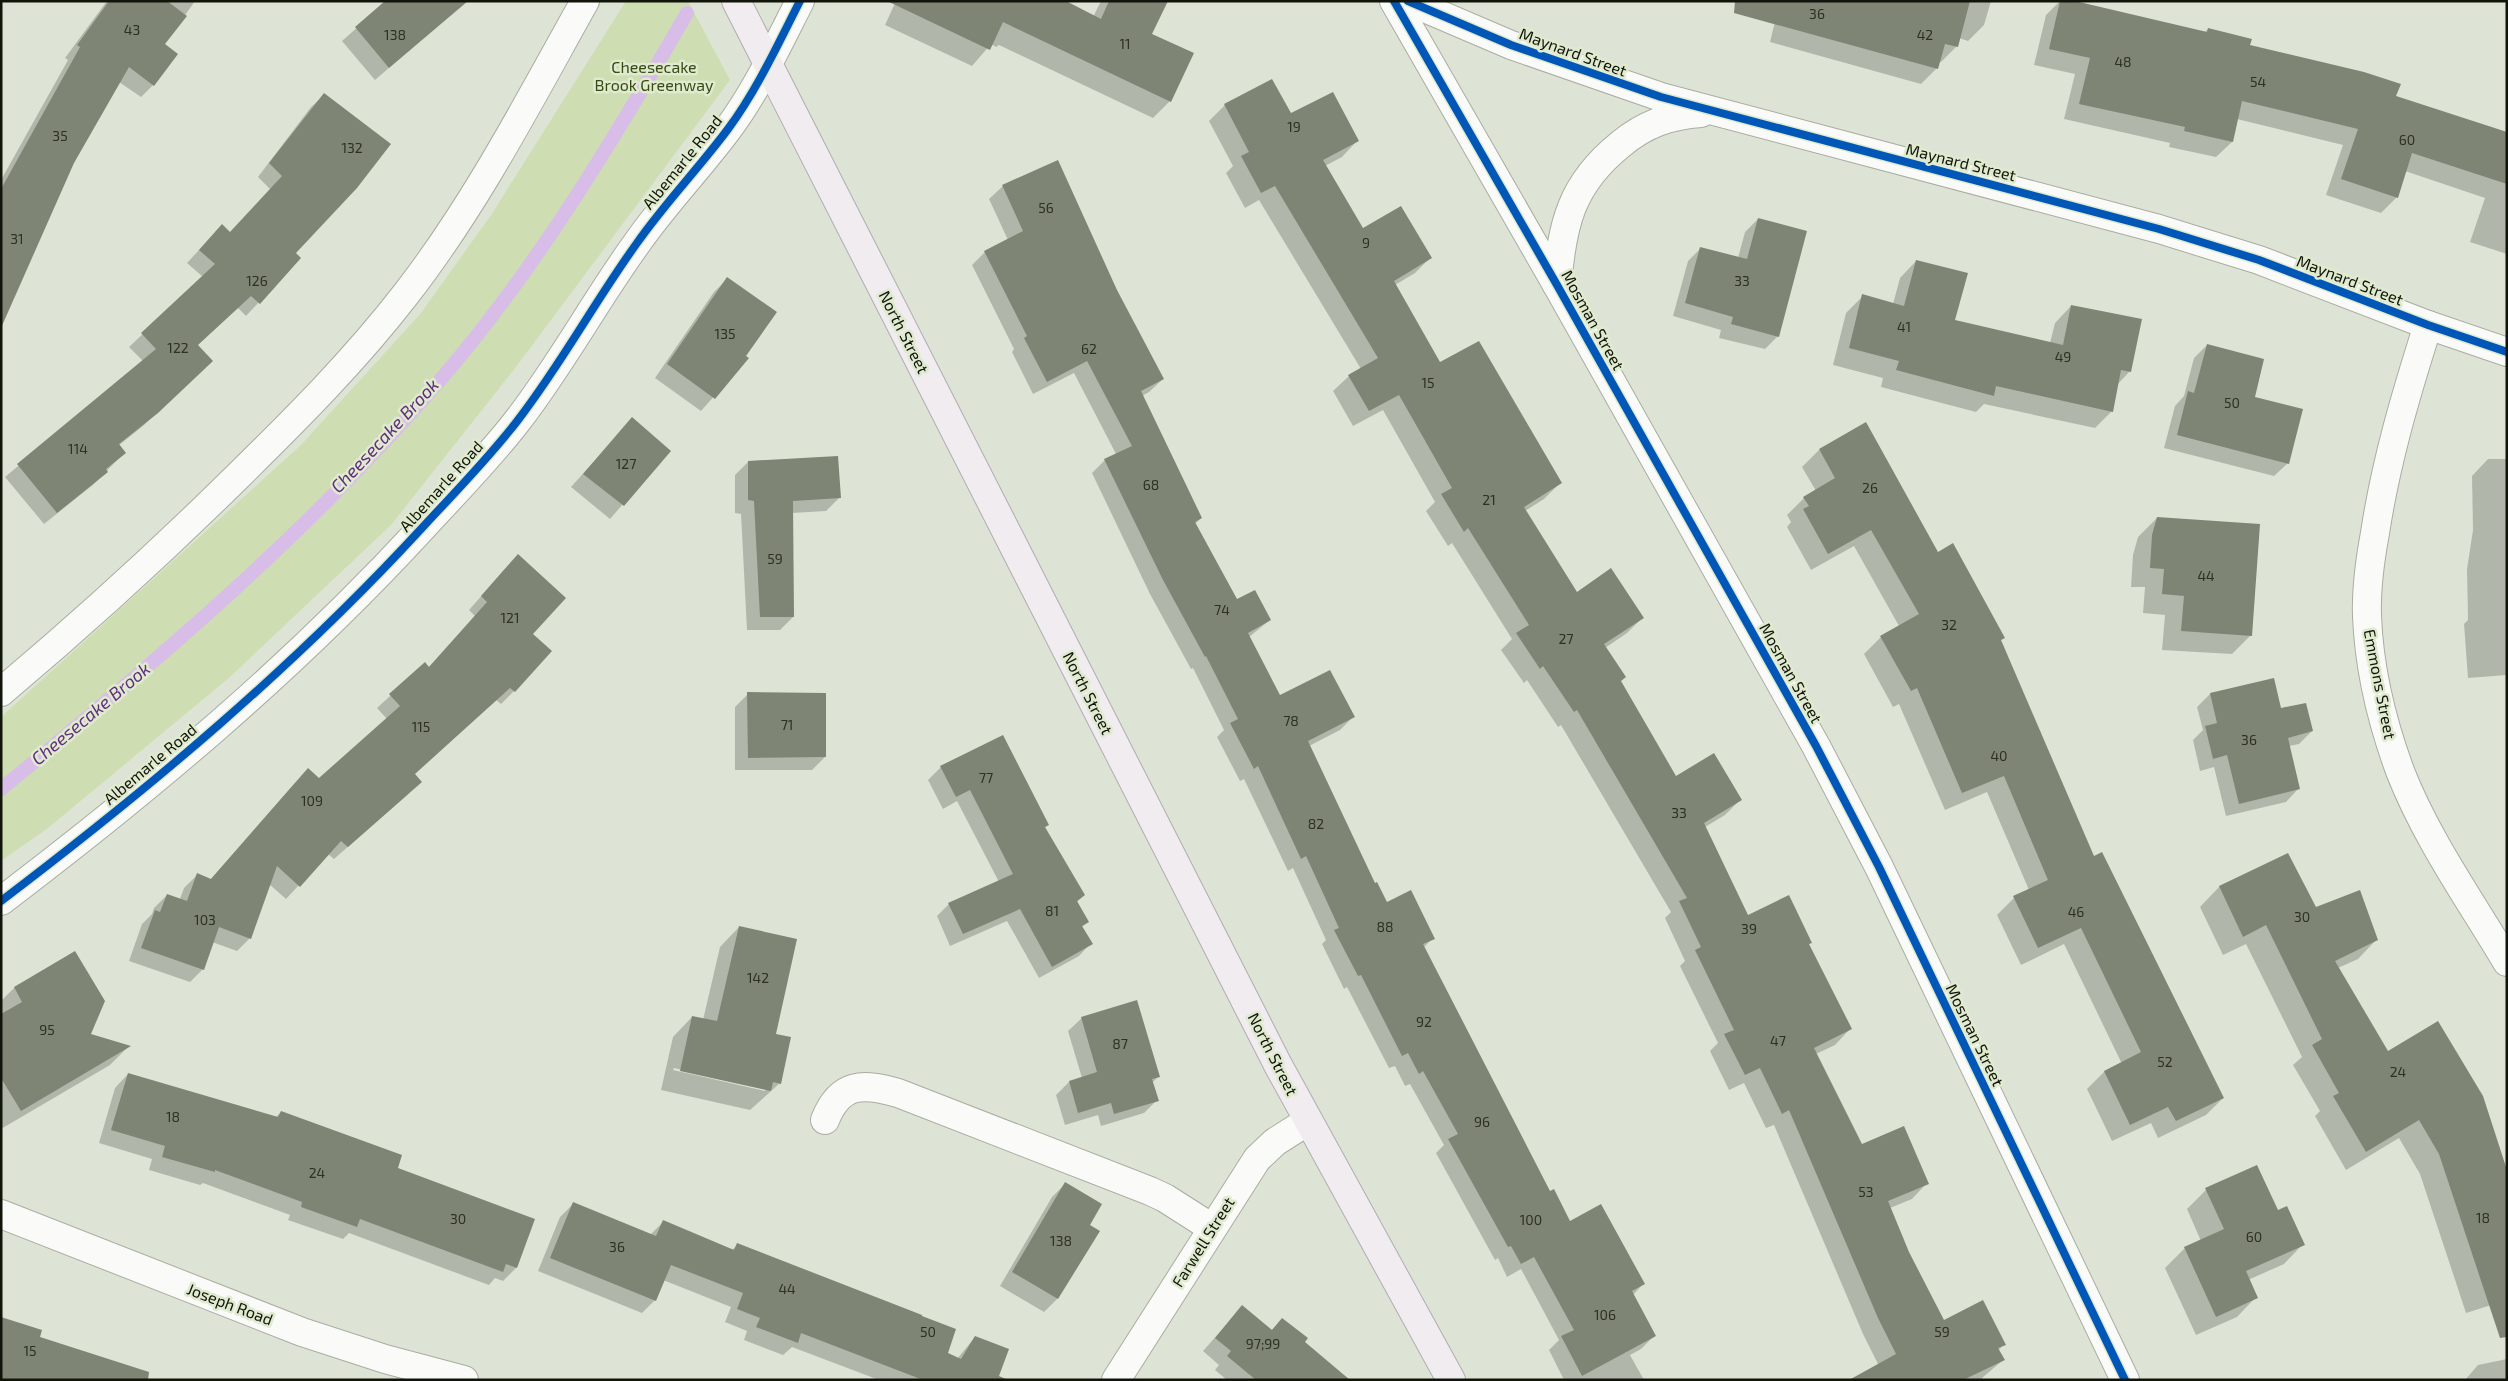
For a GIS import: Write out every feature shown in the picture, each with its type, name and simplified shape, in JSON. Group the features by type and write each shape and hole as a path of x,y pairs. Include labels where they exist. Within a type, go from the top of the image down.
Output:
{"main road":[{"name":"North Street","path":"736,1 1308,1121 1451,1380"}],"street":[{"path":"1,692 185,528 297,418 378,329 412,285 481,183 584,1"},
{"name":"Albemarle Road","path":"1,900 102,823 251,696 341,612 467,480 518,420 563,358 632,249 661,210 730,127 768,64 800,1"},
{"name":"Mosman Street","path":"1394,1 1557,285 1816,746 1849,809 2111,1346 2125,1380"},
{"name":"Maynard Street","path":"1408,1 1461,25 1562,64 1661,97 2159,229 2259,260 2428,325 2507,352"},
{"path":"1557,285 1562,239 1568,215 1577,194 1589,174 1642,128 1663,119 1686,114 1715,112"},
{"name":"Emmons Street","path":"2428,325 2398,419 2378,510 2368,585 2367,616 2370,648 2382,709 2400,772 2429,831 2507,962"},
{"path":"825,1120 830,1107 840,1095 852,1088 866,1086 890,1090 1150,1191 1165,1198 1212,1228"},
{"name":"Farwell Street","path":"1116,1380 1257,1159 1275,1142 1308,1121"},
{"name":"Joseph Road","path":"1,1214 302,1332 385,1359 464,1380"}],"green space":[{"name":"Cheesecake Brook Greenway","path":"626,1 688,1 730,80 516,367 391,525 230,677 48,828 1,861 1,717 301,445 421,313 491,215"}],"building":[{"path":"109,1 167,1 187,16 165,44 178,54 154,86 129,67 74,163 1,328 1,189 80,47 77,45"},
{"path":"385,1 468,1 389,68 355,27"},
{"path":"887,1 1066,1 1101,19 1109,1 1168,1 1152,34 1194,53 1171,102 1003,22 990,50"},
{"path":"1735,1 1970,1 1958,47 1945,44 1938,69 1734,13"},
{"path":"2060,1 2075,1 2207,32 2208,28 2252,39 2250,45 2364,72 2401,84 2396,96 2507,132 2507,184 2412,153 2398,198 2341,179 2358,129 2242,101 2233,142 2184,131 2185,127 2079,104 2090,58 2049,49"},
{"path":"1272,79 1291,113 1333,92 1359,141 1323,160 1363,228 1401,206 1432,258 1394,281 1440,362 1479,341 1562,483 1524,507 1577,592 1611,568 1644,618 1604,644 1626,677 1621,681 1676,776 1714,753 1742,800 1704,823 1748,915 1789,895 1812,943 1809,944 1852,1029 1814,1048 1862,1144 1904,1126 1929,1184 1888,1201 1909,1252 1944,1320 1983,1300 2006,1345 1998,1348 2005,1360 1963,1380 1849,1380 1896,1354 1878,1318 1789,1110 1782,1114 1760,1068 1745,1075 1724,1034 1734,1030 1695,950 1701,947 1679,901 1687,898 1577,710 1574,712 1543,666 1540,669 1516,633 1529,625 1468,528 1464,532 1441,494 1452,488 1399,395 1369,411 1348,375 1378,358 1275,186 1261,193 1241,156 1249,152 1224,104"},
{"path":"324,93 391,144 357,188 296,253 301,258 260,304 251,296 198,345 213,361 158,413 119,444 126,453 106,469 108,472 57,513 17,464 156,349 141,333 215,264 199,250 222,224 230,232 282,176 269,163"},
{"path":"1058,160 1117,290 1164,379 1141,391 1202,518 1195,522 1237,599 1255,590 1271,620 1248,633 1280,695 1330,670 1355,717 1308,741 1375,883 1377,882 1387,902 1411,890 1435,939 1423,944 1550,1191 1554,1189 1570,1221 1601,1204 1645,1284 1632,1291 1656,1336 1582,1376 1561,1336 1574,1330 1534,1257 1521,1264 1511,1246 1508,1247 1448,1139 1458,1134 1423,1071 1419,1074 1408,1053 1402,1056 1361,975 1358,976 1334,930 1339,928 1306,856 1301,859 1258,766 1254,769 1230,723 1238,719 1206,656 1163,580 1104,459 1132,446 1087,361 1047,382 1024,338 1027,336 984,251 1023,231 1002,185"},
{"path":"1758,218 1807,231 1779,337 1731,324 1733,317 1685,303 1700,247 1747,259"},
{"path":"1916,260 1968,273 1955,320 2063,345 2071,305 2142,319 2131,372 2121,370 2113,412 1996,386 1994,396 1896,370 1899,361 1849,348 1862,294 1904,306"},
{"path":"727,277 777,312 746,356 749,358 715,399 667,364"},
{"path":"2207,344 2264,359 2255,397 2303,409 2289,464 2177,435 2188,391 2194,393"},
{"path":"632,417 671,451 624,506 583,474"},
{"path":"1866,422 1938,552 1953,543 2005,638 2001,640 2094,856 2102,852 2224,1098 2176,1121 2168,1107 2130,1125 2104,1071 2141,1052 2081,928 2038,948 2013,896 2048,880 2004,776 1962,793 1917,688 1911,691 1880,636 1919,614 1871,530 1828,554 1803,509 1809,506 1803,497 1835,478 1819,449"},
{"path":"838,456 841,498 793,501 794,617 760,617 754,501 748,500 748,461"},
{"path":"2157,517 2260,524 2252,636 2181,631 2184,596 2162,594 2164,569 2150,568 2152,535"},
{"path":"518,554 566,598 533,634 552,651 515,692 510,688 415,774 422,782 348,847 341,841 300,887 277,866 251,939 219,927 204,970 141,948 155,910 160,912 167,894 187,901 197,873 211,879 308,768 319,778 400,706 389,694 425,662 429,667 487,602 481,596"},
{"path":"2274,678 2281,708 2306,703 2313,731 2288,738 2300,789 2239,804 2227,755 2213,759 2205,726 2217,723 2210,693"},
{"path":"747,692 826,693 826,757 748,758"},
{"path":"1003,735 1049,825 1045,827 1085,895 1077,901 1089,922 1082,926 1093,944 1052,967 1020,909 963,934 948,903 1013,874 970,790 956,797 940,766"},
{"path":"2288,853 2316,907 2360,890 2378,940 2335,961 2388,1051 2438,1021 2483,1096 2507,1170 2507,1337 2500,1338 2439,1154 2419,1120 2366,1152 2333,1096 2339,1093 2312,1045 2322,1039 2266,925 2243,937 2219,886"},
{"path":"739,926 797,939 776,1034 791,1037 781,1084 773,1082 771,1091 680,1071 692,1016 717,1021"},
{"path":"75,951 105,1001 91,1034 131,1046 21,1111 1,1078 1,1014 22,1002 14,987"},
{"path":"1137,1000 1160,1077 1152,1079 1159,1101 1114,1114 1111,1103 1078,1113 1069,1081 1097,1072 1081,1017"},
{"path":"128,1073 278,1117 281,1111 402,1155 398,1168 535,1219 517,1268 506,1264 503,1272 360,1219 357,1227 301,1207 302,1202 215,1170 215,1172 162,1157 165,1146 111,1130"},
{"path":"2257,1165 2278,1210 2287,1206 2305,1245 2246,1271 2258,1298 2216,1317 2184,1247 2224,1229 2205,1188"},
{"path":"1065,1182 1102,1204 1090,1225 1100,1231 1058,1299 1012,1272"},
{"path":"573,1202 656,1236 663,1220 734,1250 737,1243 922,1315 956,1329 948,1353 961,1359 975,1336 1009,1349 999,1376 1008,1380 923,1380 801,1333 798,1343 756,1327 760,1318 737,1309 743,1293 671,1265 656,1301 550,1258"},
{"path":"1242,1305 1272,1330 1282,1318 1308,1338 1305,1342 1350,1380 1256,1380 1227,1356 1231,1351 1215,1338"},
{"path":"1,1317 42,1330 40,1337 149,1372 148,1380 1,1380"}],"waterway":[{"name":"Cheesecake Brook","path":"1,789 171,646 281,546 334,494 435,386 471,343 538,253 601,158 687,13"}],"cycle path":[{"path":"1,901 112,815 272,678 373,580 483,462 534,398 648,228 739,114 767,66 800,1"},
{"path":"1394,1 1557,285 1816,746 1879,867 2125,1380"},
{"path":"1408,1 1511,45 1661,97 2159,229 2259,260 2428,325 2507,352"}]}
